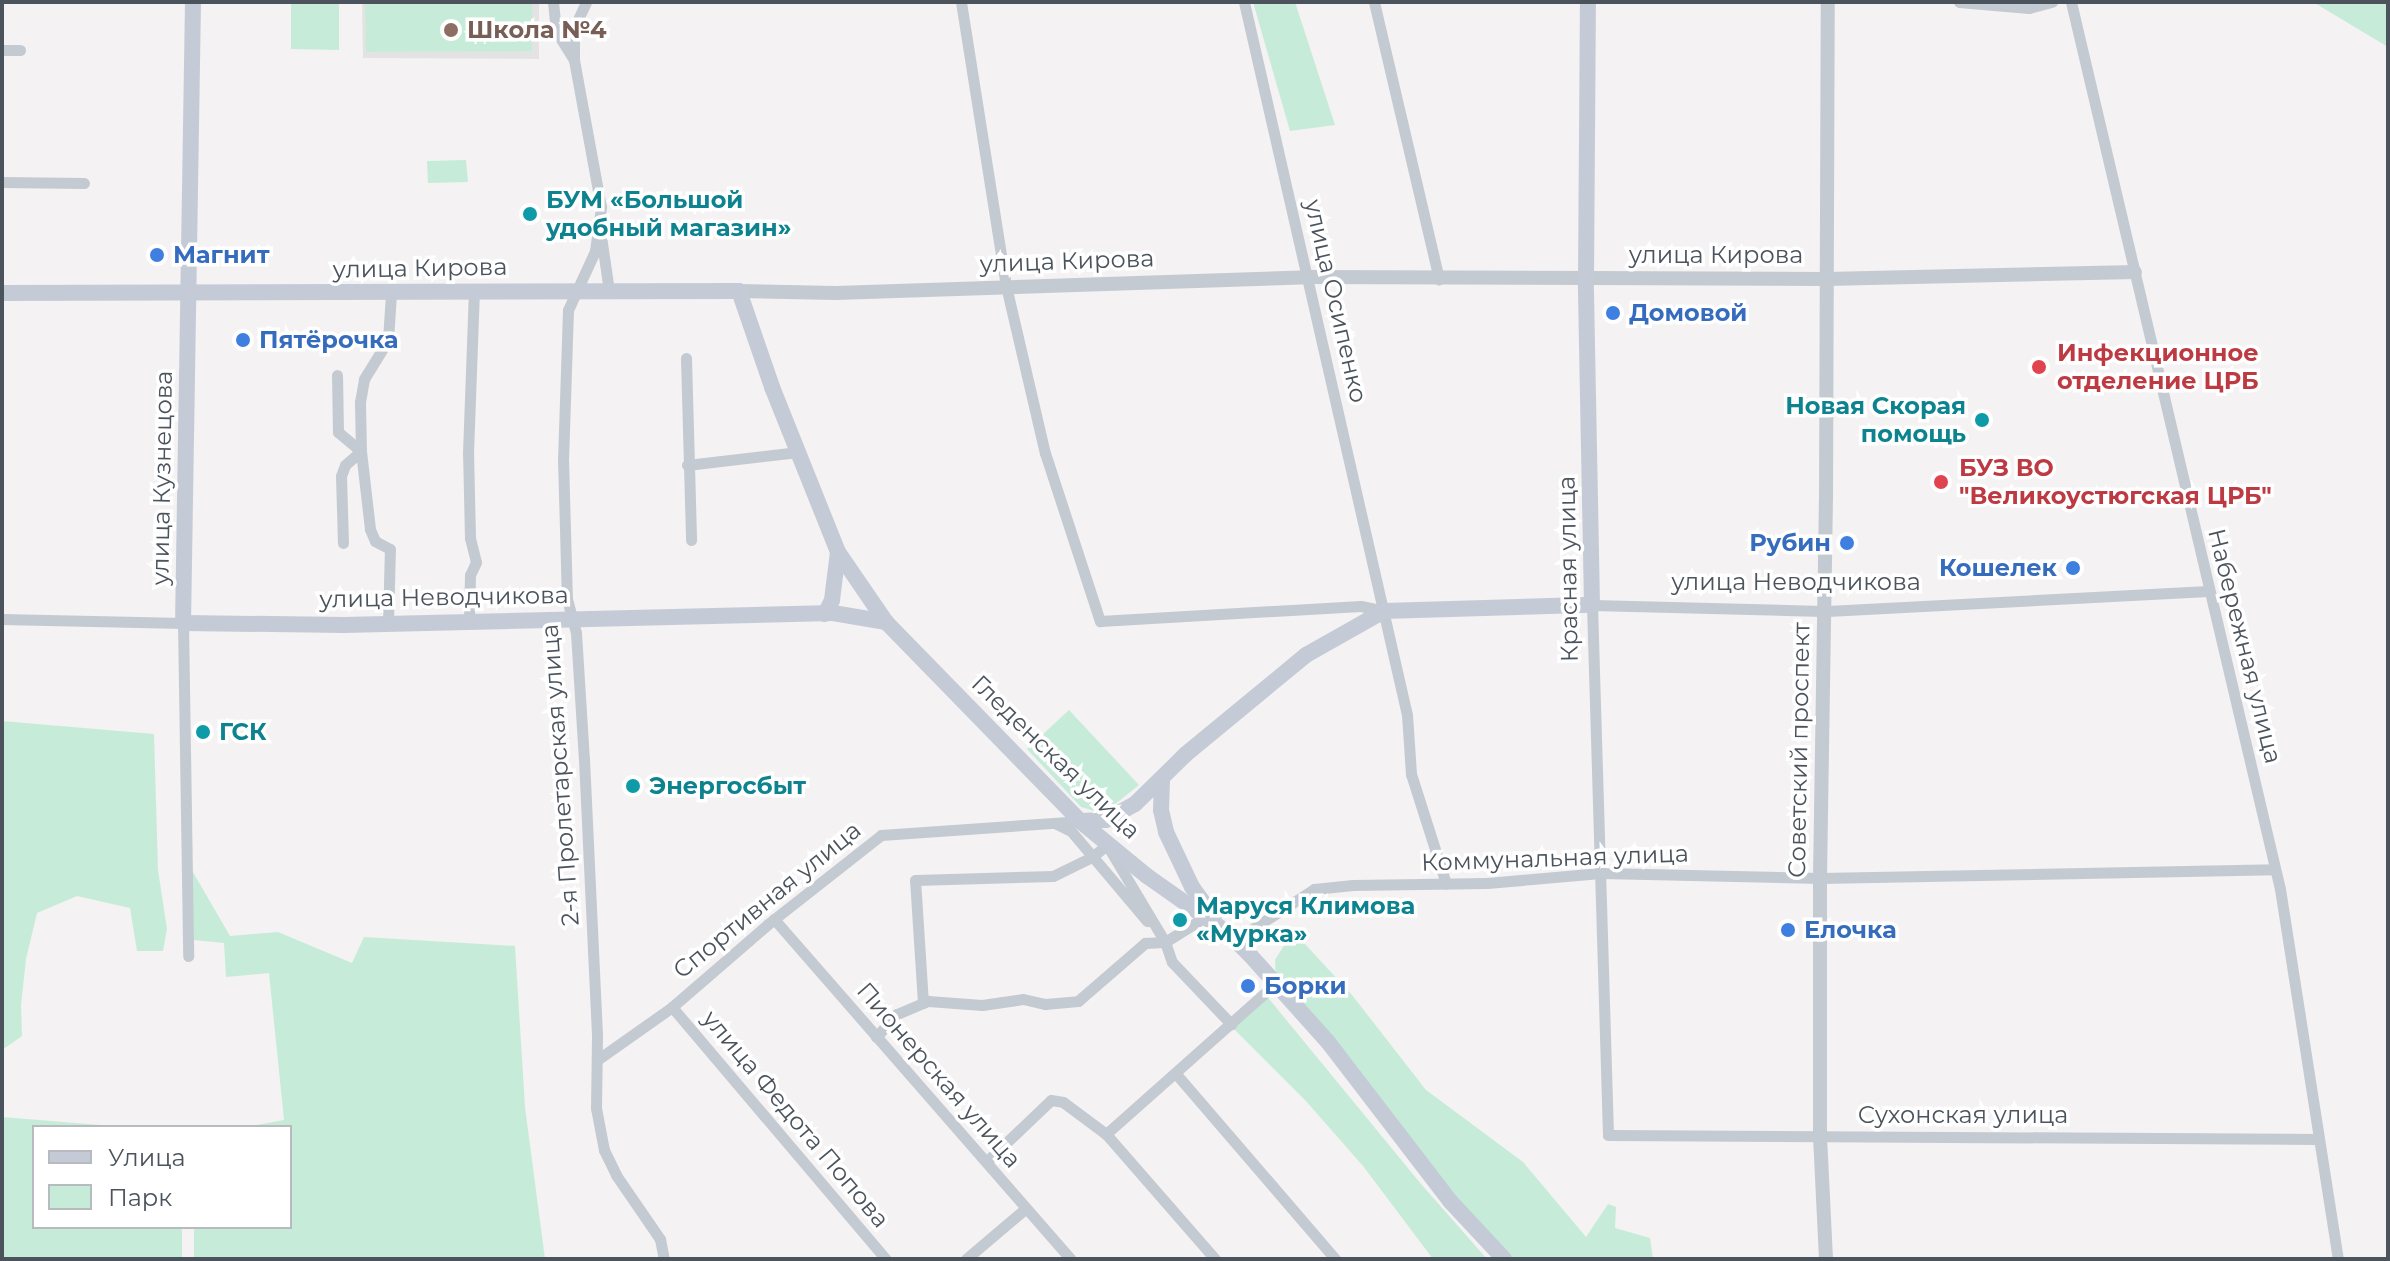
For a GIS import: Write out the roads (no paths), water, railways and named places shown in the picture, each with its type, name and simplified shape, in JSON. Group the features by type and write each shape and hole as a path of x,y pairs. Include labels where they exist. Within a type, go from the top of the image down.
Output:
{"main road":[{"name":"улица Кузнецова","path":"183,623 193,2"},
{"name":"Красная улица","path":"1588,2 1586,279 1592,605"},
{"name":"улица Кирова","path":"2,293 190,295 739,291"},
{"name":"Гледенская улица","path":"739,291 838,552 886,622 1080,821 1107,845 1232,937 1328,1042 1465,1218 1504,1259"},
{"path":"825,614 832,600 838,552"},
{"name":"улица Неводчикова","path":"1080,821 1093,822 1118,815 1162,781 1186,754 1306,655 1384,611 1592,605"},
{"name":"улица Неводчикова","path":"183,623 469,622 825,614 886,622"},
{"path":"1162,781 1161,810 1177,860 1207,908 1232,937"}],"street":[{"name":"2-я Пролетарская улица","path":"553,2 556,31 574,60 597,174 600,230 609,291"},
{"path":"574,60 574,28 586,2"},
{"path":"961,2 1006,286"},
{"name":"улица Осипенко","path":"1244,2 1407,715 1411,774 1446,884"},
{"path":"1374,2 1439,280"},
{"name":"Советский проспект","path":"1826,1259 1820,1137 1820,878 1828,2"},
{"path":"1959,2 2029,8 2052,2"},
{"name":"Набережная улица","path":"2071,2 2275,869 2338,1259"},
{"path":"2,50 20,50"},
{"path":"2,182 84,183"},
{"name":"2-я Пролетарская улица","path":"600,230 590,268 568,310 563,458 567,599 574,619 597,1060 596,1108 604,1150 616,1175 663,1246 664,1259"},
{"name":"улица Кирова","path":"739,291 836,293 1309,277 1439,280 1826,279 2135,272"},
{"name":"улица Неводчикова","path":"1006,286 1045,453 1100,621 1361,606 1384,611"},
{"path":"469,622 470,575 476,562 470,538 468,453 474,291"},
{"path":"388,623 390,549 371,535 361,451 361,388 388,340 391,293"},
{"path":"686,358 691,540"},
{"path":"337,375 338,432 361,451"},
{"path":"343,543 341,476 345,465 361,451"},
{"path":"687,465 798,452"},
{"name":"улица Неводчикова","path":"1592,605 1823,611 2208,591"},
{"name":"Красная улица","path":"1592,605 1608,1135"},
{"name":"улица Неводчикова","path":"2,619 183,623"},
{"name":"улица Кузнецова","path":"183,623 188,956"},
{"name":"Спортивная улица","path":"597,1060 672,1007 774,919 881,835 1080,821"},
{"path":"1053,822 1071,831 1165,942"},
{"path":"923,1003 915,880 1053,876 1092,857 1107,845 1165,942 1172,962 1231,1024"},
{"name":"Коммунальная улица","path":"1232,937 1314,889 1601,873 1820,878 2275,869"},
{"path":"876,1037 897,1014 923,1003 1078,1001 1145,943 1165,942 1205,917"},
{"name":"Пионерская улица","path":"774,919 1071,1259"},
{"path":"1106,1134 1177,1075 1276,983"},
{"name":"улица Федота Попова","path":"672,1007 886,1259"},
{"path":"1177,1075 1335,1259"},
{"path":"987,1161 1051,1100 1063,1102 1106,1134 1215,1259"},
{"name":"Сухонская улица","path":"1608,1135 2318,1139"},
{"path":"966,1259 1025,1209"}],"place":[{"name":"Школа №4","path":"451,30"},
{"name":"БУМ «Большой удобный магазин»","path":"530,214"},
{"name":"Магнит","path":"157,255"},
{"name":"Домовой","path":"1613,313"},
{"name":"Пятёрочка","path":"243,340"},
{"name":"Инфекционное отделение ЦРБ","path":"2039,367"},
{"name":"Новая Скорая помощь","path":"1982,420"},
{"name":"БУЗ ВО \"Великоустюгская ЦРБ\"","path":"1941,482"},
{"name":"Рубин","path":"1847,543"},
{"name":"Кошелек","path":"2073,568"},
{"name":"ГСК","path":"203,732"},
{"name":"Энергосбыт","path":"633,786"},
{"name":"Маруся Климова «Мурка»","path":"1180,920"},
{"name":"Елочка","path":"1788,930"},
{"name":"Борки","path":"1248,986"}]}
